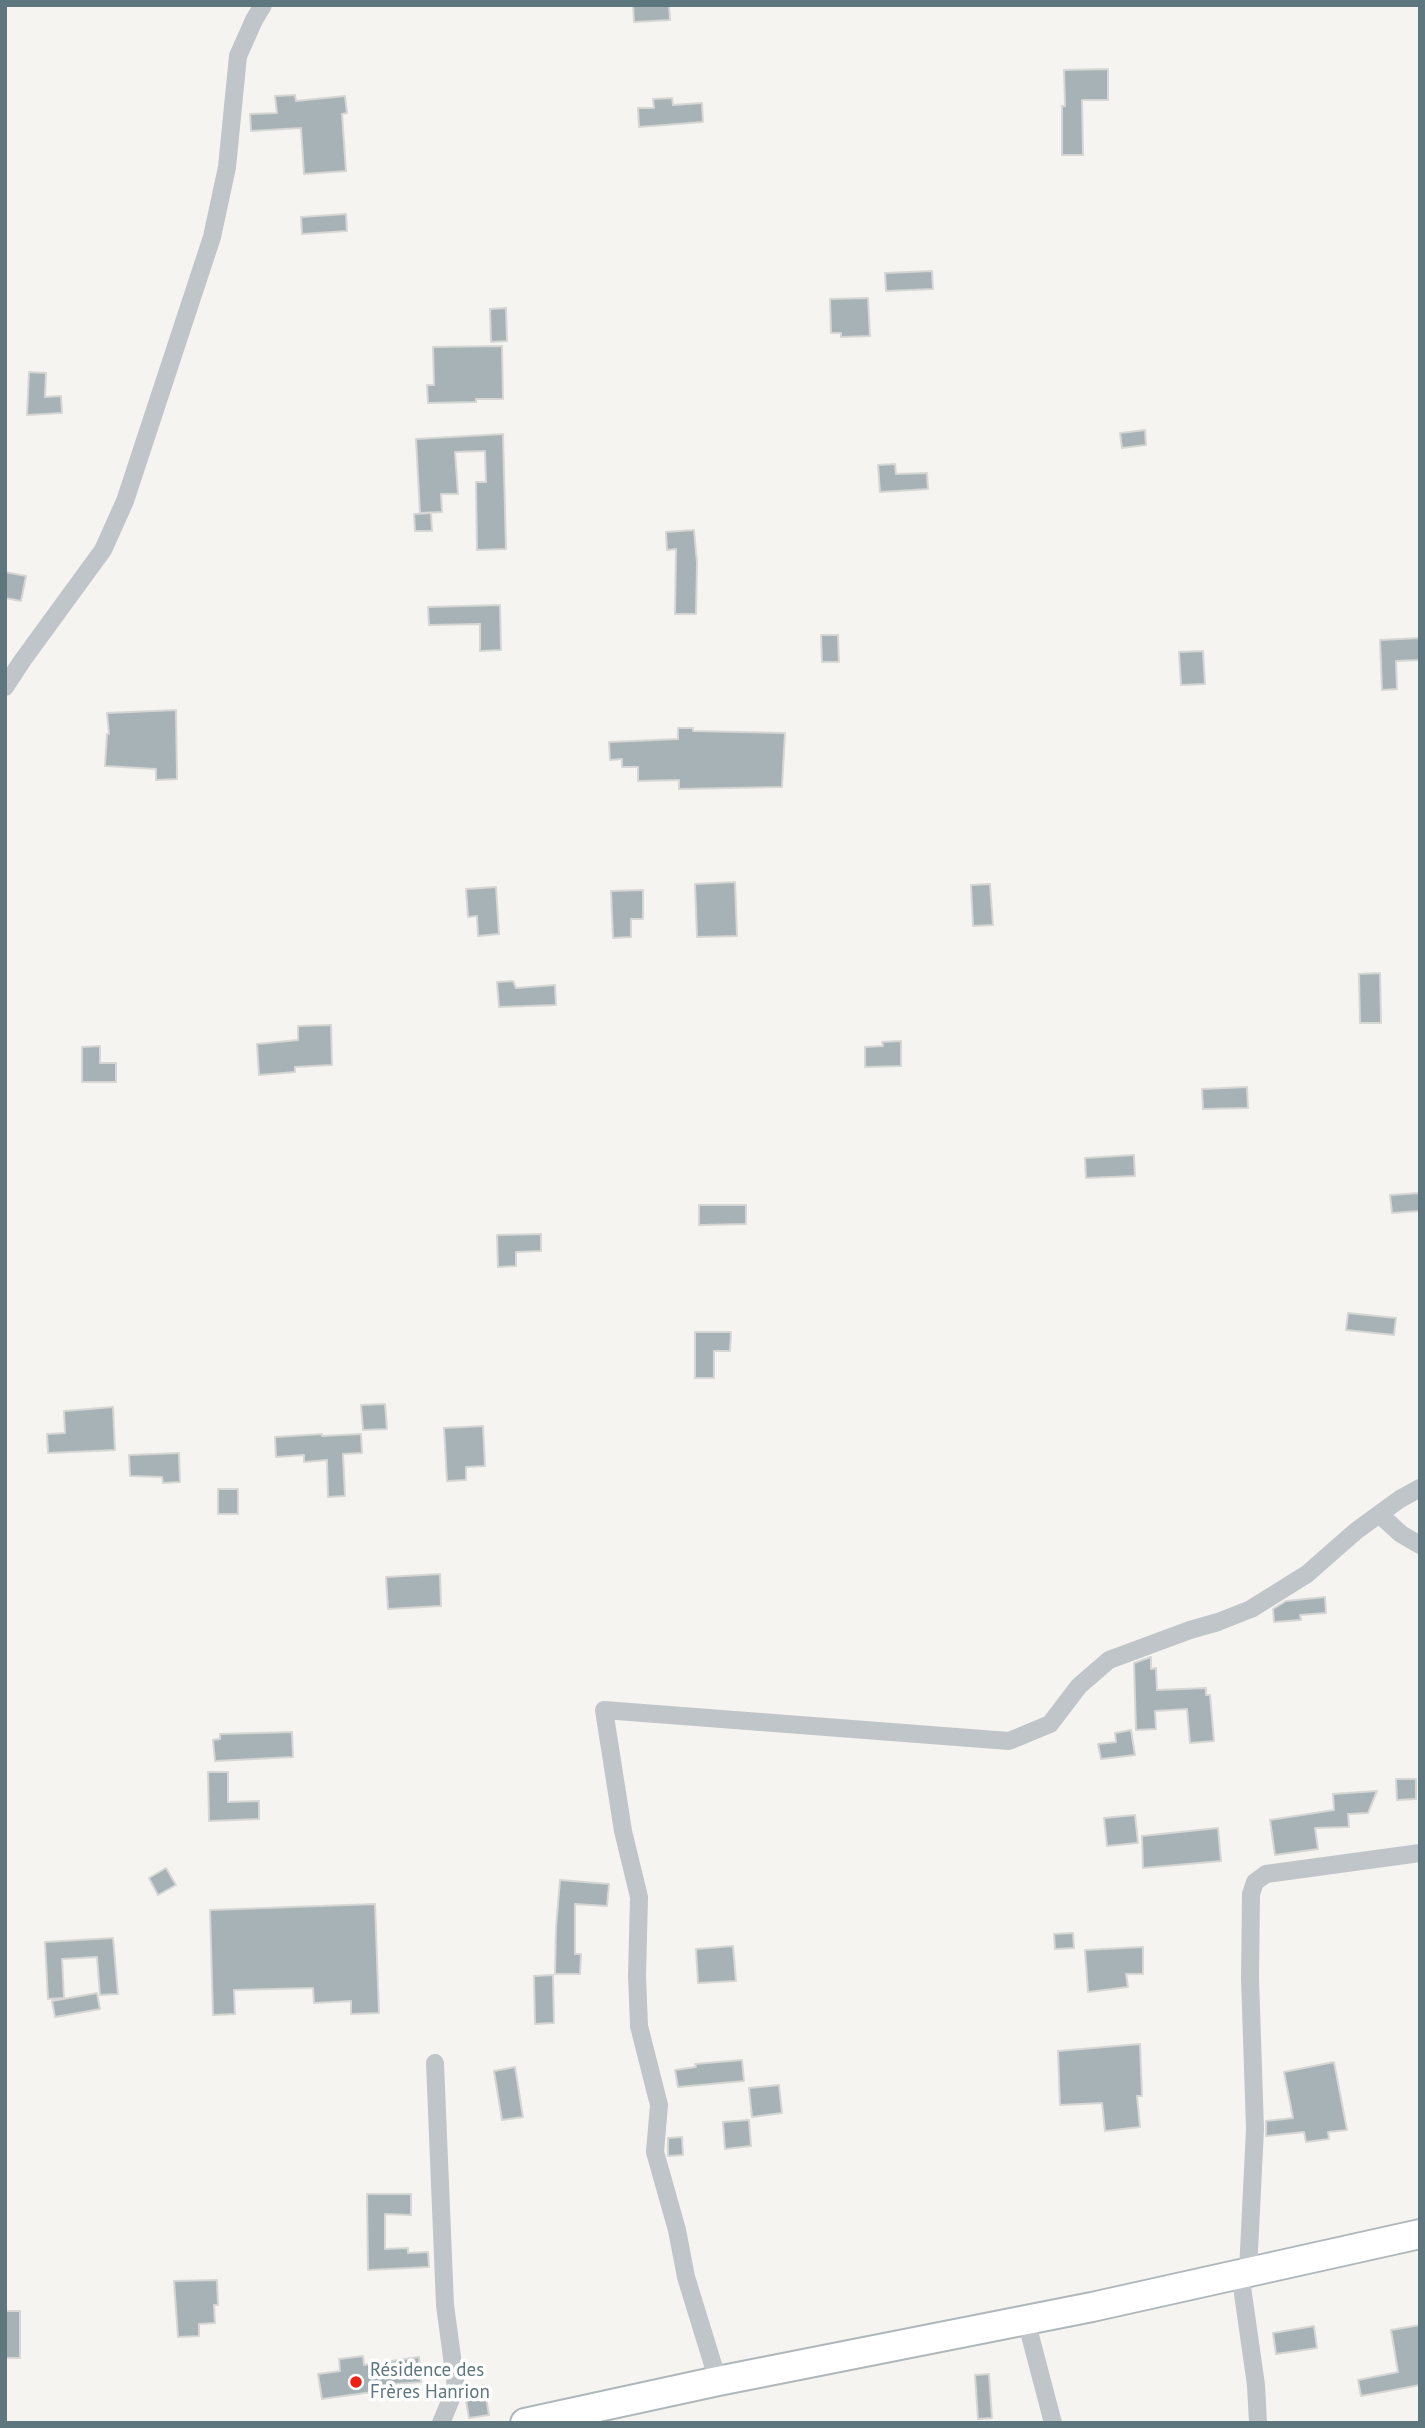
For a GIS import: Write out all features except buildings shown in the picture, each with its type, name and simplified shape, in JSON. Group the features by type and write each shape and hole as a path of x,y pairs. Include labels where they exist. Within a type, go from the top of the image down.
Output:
{"main road":[{"path":"525,2423 718,2381 1126,2300 1420,2234"}],"street":[{"path":"5,687 103,550 125,501 212,237 228,167 238,57 263,5"},
{"path":"718,2381 686,2277 677,2230 655,2151 659,2105 639,2026 639,1898 623,1830 604,1710 1009,1741 1050,1724 1079,1686 1109,1660 1251,1609 1307,1574 1356,1531 1420,1489"},
{"path":"1379,1514 1401,1534 1420,1545"},
{"path":"1258,2423 1244,2272 1255,2129 1250,1978 1251,1894 1255,1882 1266,1874 1420,1853"},
{"path":"435,2063 445,2305 456,2387 441,2423"},
{"path":"1026,2320 1053,2423"}],"place":[{"name":"Résidence des Frères Hanrion","path":"356,2382"}]}
